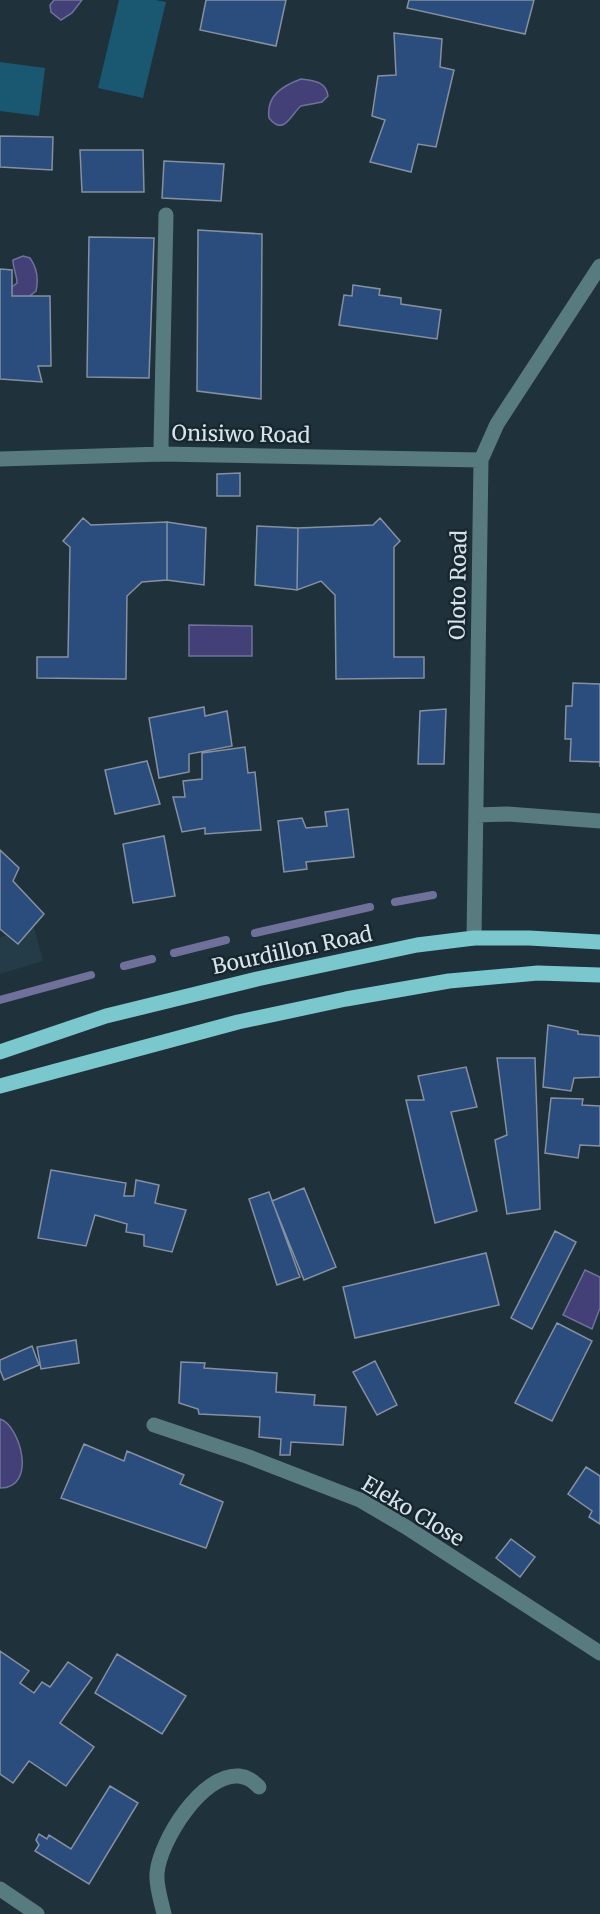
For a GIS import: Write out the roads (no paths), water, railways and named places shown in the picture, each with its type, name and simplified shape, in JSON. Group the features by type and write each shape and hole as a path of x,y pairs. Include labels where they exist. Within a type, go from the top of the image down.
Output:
{"main road":[{"name":"Bourdillon Road","path":"0,1052 106,1016 203,991 417,945 474,938 600,942"},
{"path":"0,1086 238,1022 346,999 449,981 538,973 600,975"}],"street":[{"path":"163,454 161,446 166,215"},
{"name":"Oloto Road","path":"474,938 481,460 497,424 600,266"},
{"name":"Onisiwo Road","path":"0,459 163,454 481,460"},
{"path":"476,815 507,814 600,821"},
{"name":"Eleko Close","path":"154,1425 249,1457 360,1500 406,1527 600,1653"},
{"path":"164,1914 157,1890 157,1872 161,1856 177,1820 204,1792 221,1779 237,1776 250,1779 259,1787"},
{"path":"0,1888 37,1914"}],"waterway":[{"path":"395,902 433,895"},
{"path":"255,933 370,907"},
{"path":"174,953 226,940"},
{"path":"124,966 152,959"},
{"path":"0,1000 91,975"}]}
